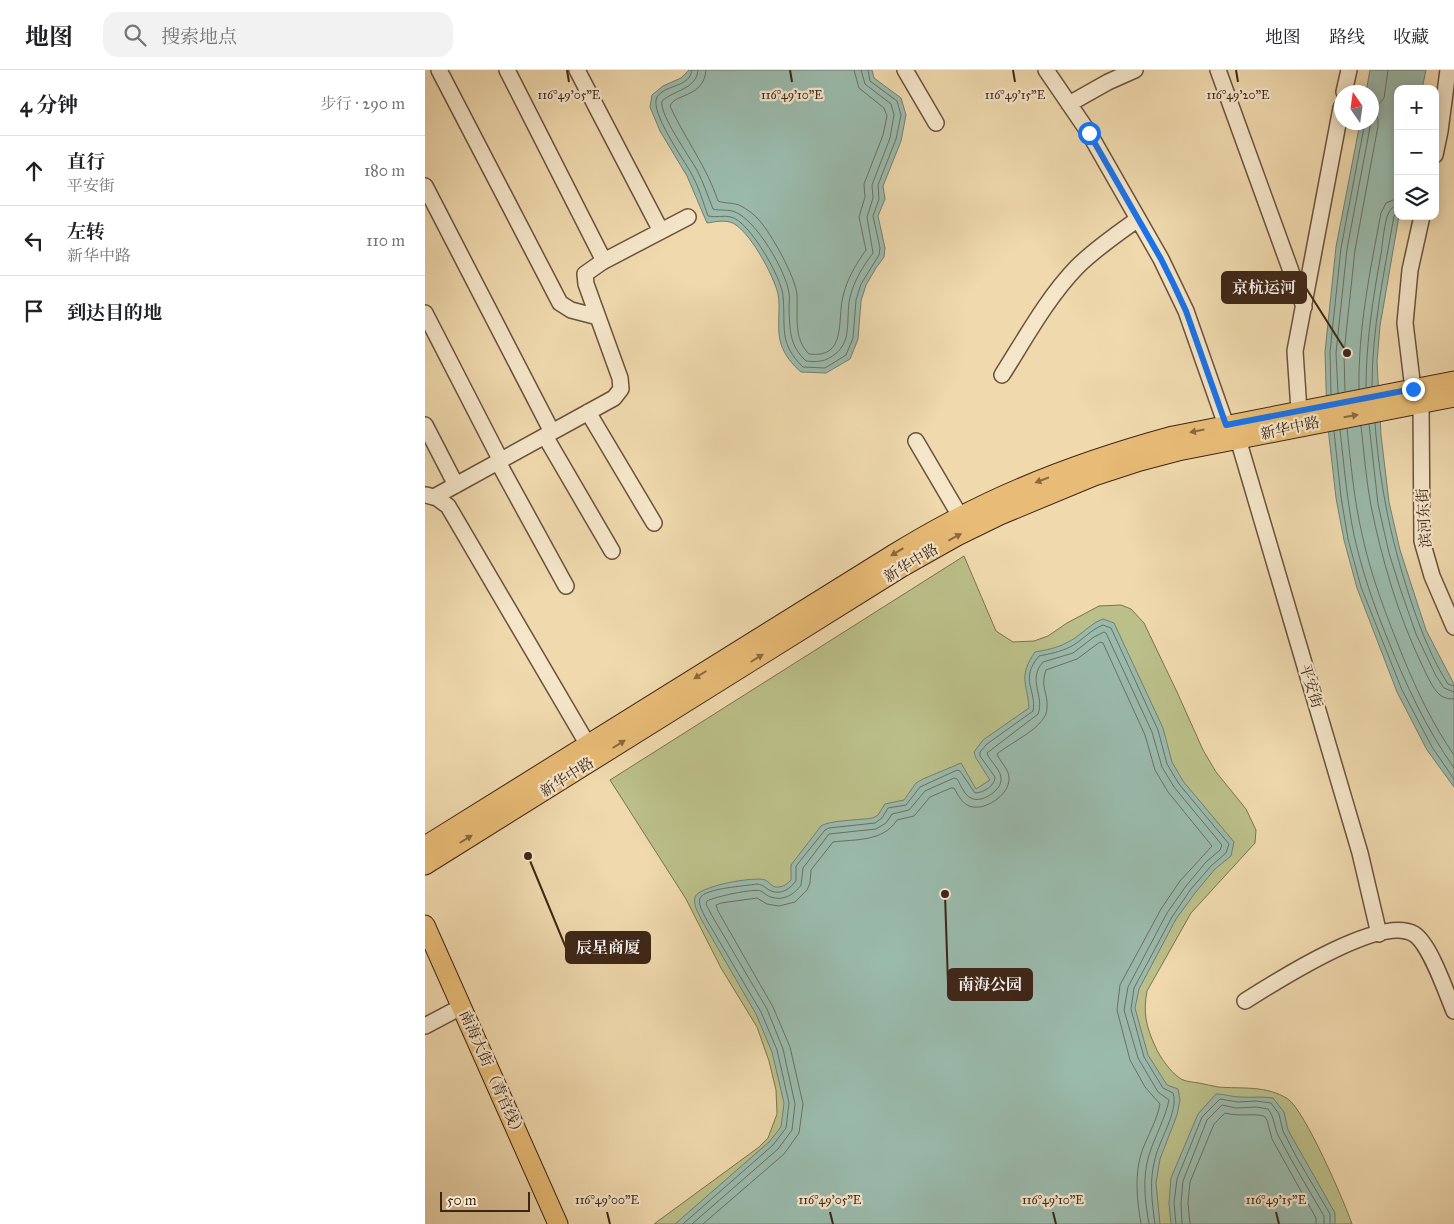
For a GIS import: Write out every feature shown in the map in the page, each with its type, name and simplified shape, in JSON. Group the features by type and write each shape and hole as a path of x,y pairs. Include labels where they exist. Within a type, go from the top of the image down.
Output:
{"main road":[{"name":"新华中路","path":"425,865 894,572 957,536 1038,498 1094,476 1178,451 1232,432 1310,414 1417,396 1454,381"},
{"name":"新华中路","path":"1417,396 1454,397"},
{"name":"新华中路","path":"425,846 894,554 960,516 1031,484 1135,446 1173,436 1232,432"},
{"name":"南海大街 （青官线）","path":"425,925 558,1224"}],"street":[{"path":"425,74 433,70"},
{"path":"439,70 560,304 571,310 598,317"},
{"path":"507,70 604,261"},
{"path":"577,70 661,231"},
{"path":"905,70 936,123"},
{"name":"平安街","path":"1046,70 1089,133 1161,259 1186,311 1232,432 1360,853 1379,934"},
{"path":"1069,104 1108,82 1135,70"},
{"path":"1218,70 1304,307"},
{"path":"1346,85 1349,70"},
{"path":"1439,139 1448,70"},
{"path":"1310,414 1295,351 1337,130"},
{"path":"425,186 549,434 612,551"},
{"path":"429,496 456,485 614,398 621,389 617,366 586,284 585,274 604,261 688,217"},
{"path":"1002,374 1053,297 1077,267 1100,247 1138,220"},
{"name":"滨河东街","path":"1421,220 1410,270 1405,323 1417,396 1422,541 1432,576 1454,627"},
{"path":"425,313 499,461 566,586"},
{"path":"588,412 654,523"},
{"path":"425,426 456,485"},
{"path":"916,441 960,516"},
{"path":"429,496 448,506 588,744"},
{"path":"1245,1001 1285,976 1334,950 1387,931 1403,930 1414,935 1426,946 1454,1011"},
{"path":"425,1026 461,1007"}],"green space":[{"path":"964,556 996,631 1013,642 1034,641 1048,636 1067,623 1099,606 1121,605 1131,609 1144,623 1203,750 1216,772 1246,809 1256,830 1255,843 1191,913 1147,991 1145,1013 1149,1032 1163,1059 1173,1072 1183,1080 1218,1087 1263,1090 1288,1099 1304,1120 1314,1138 1352,1224 654,1224 759,1147 768,1138 777,1114 776,1090 769,1061 757,1027 721,968 686,899 610,780"}],"water":[{"path":"689,70 872,70 874,78 901,98 906,115 901,141 883,186 885,199 878,216 885,248 884,257 866,285 861,301 858,339 850,359 826,373 801,372 787,356 780,338 778,294 766,265 752,242 737,226 727,221 707,223 687,176 660,131 650,107 652,95 663,86 681,78"},
{"path":"1370,70 1426,70 1423,85 1394,85 1394,220 1398,220 1380,326 1377,362 1381,435 1389,502 1400,550 1426,630 1454,684 1454,787 1427,750 1397,692 1357,588 1344,540 1336,498 1327,419 1325,352 1336,247 1359,130 1379,130 1379,85 1367,85"},
{"path":"1103,619 1114,623 1163,728 1172,762 1183,781 1234,842 1231,856 1215,869 1176,919 1139,989 1135,1008 1148,1055 1167,1085 1178,1089 1180,1100 1177,1115 1160,1159 1156,1183 1160,1224 675,1224 769,1142 781,1127 784,1103 772,1052 756,1014 701,919 695,906 695,897 706,889 750,879 765,880 774,887 784,886 791,880 791,865 821,826 838,821 873,818 878,815 885,804 904,800 916,783 961,763 976,789 990,780 974,752 983,740 1029,708 1025,674 1035,652 1063,645"},
{"path":"1216,1094 1237,1097 1273,1098 1284,1112 1288,1130 1335,1213 1335,1224 1171,1224 1169,1203 1171,1178 1198,1114"}],"place":[{"name":"京杭运河","path":"1347,353"},
{"name":"辰星商厦","path":"528,856"},
{"name":"南海公园","path":"945,894"}],"route":[{"path":"1089,133 1173,283 1186,311 1226,425 1413,389"}]}
